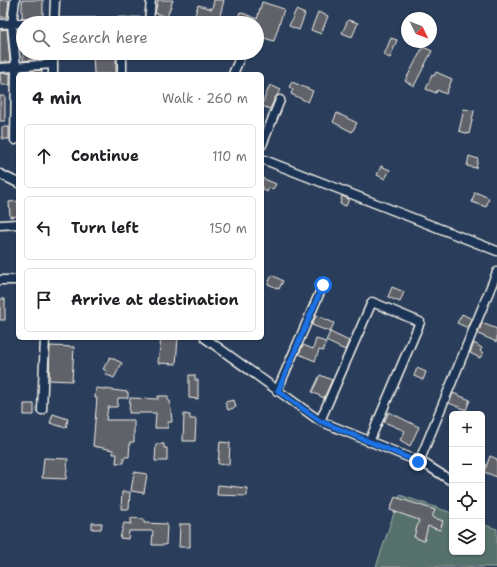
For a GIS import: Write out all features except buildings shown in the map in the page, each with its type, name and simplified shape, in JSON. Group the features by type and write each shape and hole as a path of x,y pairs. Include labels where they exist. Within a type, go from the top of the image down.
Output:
{"street":[{"path":"15,0 12,24 16,67 15,140"},
{"path":"54,16 55,0"},
{"path":"150,16 151,0"},
{"path":"0,24 16,24"},
{"path":"53,60 53,72"},
{"path":"122,60 122,72"},
{"path":"234,72 239,60"},
{"path":"0,68 53,64"},
{"path":"264,140 280,100"},
{"path":"264,160 497,251"},
{"path":"0,174 16,182"},
{"path":"0,225 16,224"},
{"path":"418,462 497,272"},
{"path":"0,280 16,280"},
{"path":"278,391 323,285"},
{"path":"320,421 372,302 420,322 370,442"},
{"path":"42,410 45,340"},
{"path":"208,340 320,421 418,462 449,479"}],"green space":[{"path":"400,495 449,512 449,555 485,555 485,525 497,529 497,567 376,567"}],"route":[{"path":"323,285 278,391 320,421 418,462"}]}
